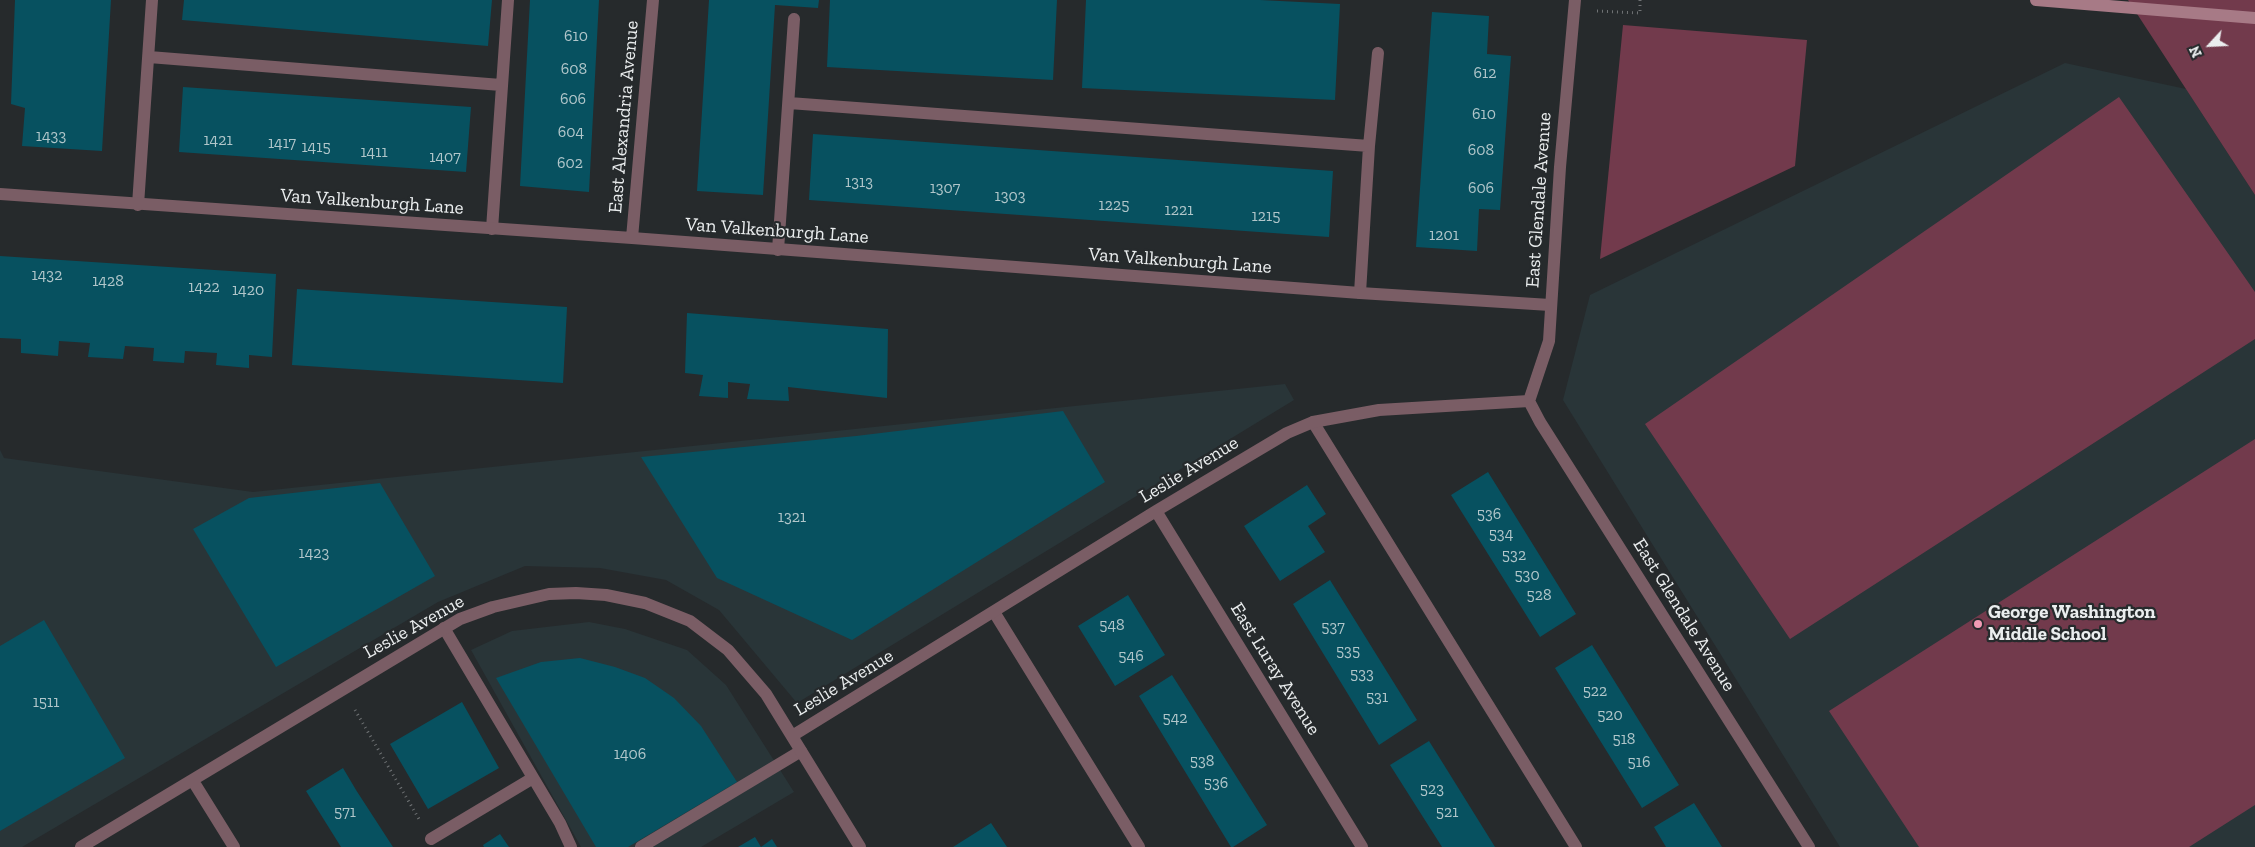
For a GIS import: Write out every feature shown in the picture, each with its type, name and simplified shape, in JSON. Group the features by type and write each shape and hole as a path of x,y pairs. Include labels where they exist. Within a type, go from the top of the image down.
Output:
{"street":[{"path":"138,205 152,0"},
{"path":"492,228 508,0"},
{"name":"East Alexandria Avenue","path":"632,238 653,0"},
{"path":"2036,0 2255,18"},
{"name":"East Glendale Avenue","path":"1575,5 1560,167 1548,341 1529,401 1540,422 1809,847"},
{"path":"778,250 794,19"},
{"path":"1360,293 1369,146 1378,54"},
{"path":"149,57 501,85"},
{"path":"789,103 1369,146"},
{"name":"Van Valkenburgh Lane","path":"0,194 632,238 1360,293 1550,305"},
{"name":"Leslie Avenue","path":"81,847 444,628 460,619 494,607 549,594 606,595 645,603 690,621 728,650 766,694 792,736 1267,444 1313,422 1379,410 1529,401"},
{"path":"1313,422 1576,847"},
{"name":"East Luray Avenue","path":"1156,512 1362,847"},
{"path":"994,612 1139,847"},
{"path":"444,628 560,823 571,847"},
{"path":"792,736 860,847"},
{"path":"641,847 801,751"},
{"path":"431,839 533,778"},
{"path":"193,781 234,847"}],"path":[{"path":"1575,5 1640,13 1640,0"},
{"path":"343,689 431,839"}],"shaded area":[{"path":"2128,0 2255,0 2255,195"},
{"path":"1623,25 1807,40 1795,166 1600,259"},
{"name":"George Washington Middle School","path":"2065,63 2186,89 2255,195 2255,847 1840,847 1563,400 1590,295"},
{"path":"2119,97 2255,292 2255,339 1790,639 1645,424"},
{"path":"1285,384 1294,400 797,703 719,610 666,580 600,568 525,566 438,602 22,847 0,847 0,450 4,458 253,492"},
{"path":"2255,439 2255,805 2189,847 1919,847 1829,711"},
{"path":"589,622 625,629 687,650 726,685 794,792 701,847 581,847 471,650 512,631"}],"building":[{"path":"15,0 111,0 102,151 22,146 25,108 11,104"},
{"path":"184,0 492,0 488,46 182,20"},
{"path":"530,0 599,0 589,192 520,186"},
{"path":"709,0 819,0 818,8 775,5 763,195 697,191"},
{"path":"830,0 1057,0 1053,80 827,67"},
{"path":"1086,0 1260,0 1340,4 1335,100 1082,88"},
{"path":"1432,12 1489,16 1487,54 1511,56 1500,210 1479,209 1477,251 1416,247"},
{"path":"183,87 471,107 466,172 179,152"},
{"path":"813,134 1333,171 1329,237 809,200"},
{"path":"0,256 276,274 272,357 249,355 249,368 216,365 217,353 185,351 184,363 153,361 154,348 125,346 123,359 88,357 90,343 59,341 58,356 21,353 21,339 0,338"},
{"path":"297,289 567,307 563,383 292,365"},
{"path":"687,313 888,329 887,398 788,387 789,401 747,399 750,384 728,382 728,398 699,396 703,375 685,373"},
{"path":"1063,411 1105,482 852,640 717,578 641,457 856,436"},
{"path":"1488,472 1576,614 1540,637 1451,495"},
{"path":"380,483 435,576 276,667 193,529 249,498"},
{"path":"1307,485 1326,514 1308,526 1325,552 1280,581 1244,526"},
{"path":"1330,580 1417,720 1379,745 1293,604"},
{"path":"1128,595 1165,655 1115,686 1078,626"},
{"path":"44,620 125,758 0,831 0,646"},
{"path":"1592,645 1679,785 1642,808 1555,668"},
{"path":"580,658 615,667 645,678 674,698 701,726 737,782 628,847 596,847 496,678 541,662"},
{"path":"1172,675 1267,825 1233,847 1231,847 1139,696"},
{"path":"462,702 499,768 428,809 390,744"},
{"path":"1429,741 1495,847 1442,847 1390,765"},
{"path":"343,768 393,847 341,847 306,791"},
{"path":"1694,803 1722,847 1666,847 1654,827"},
{"path":"991,823 1007,847 953,847"},
{"path":"500,834 509,847 484,847 483,845"},
{"path":"755,837 761,847 738,847"},
{"path":"772,839 777,847 761,847"}],"place":[{"name":"George Washington Middle School","path":"1978,624"}]}
